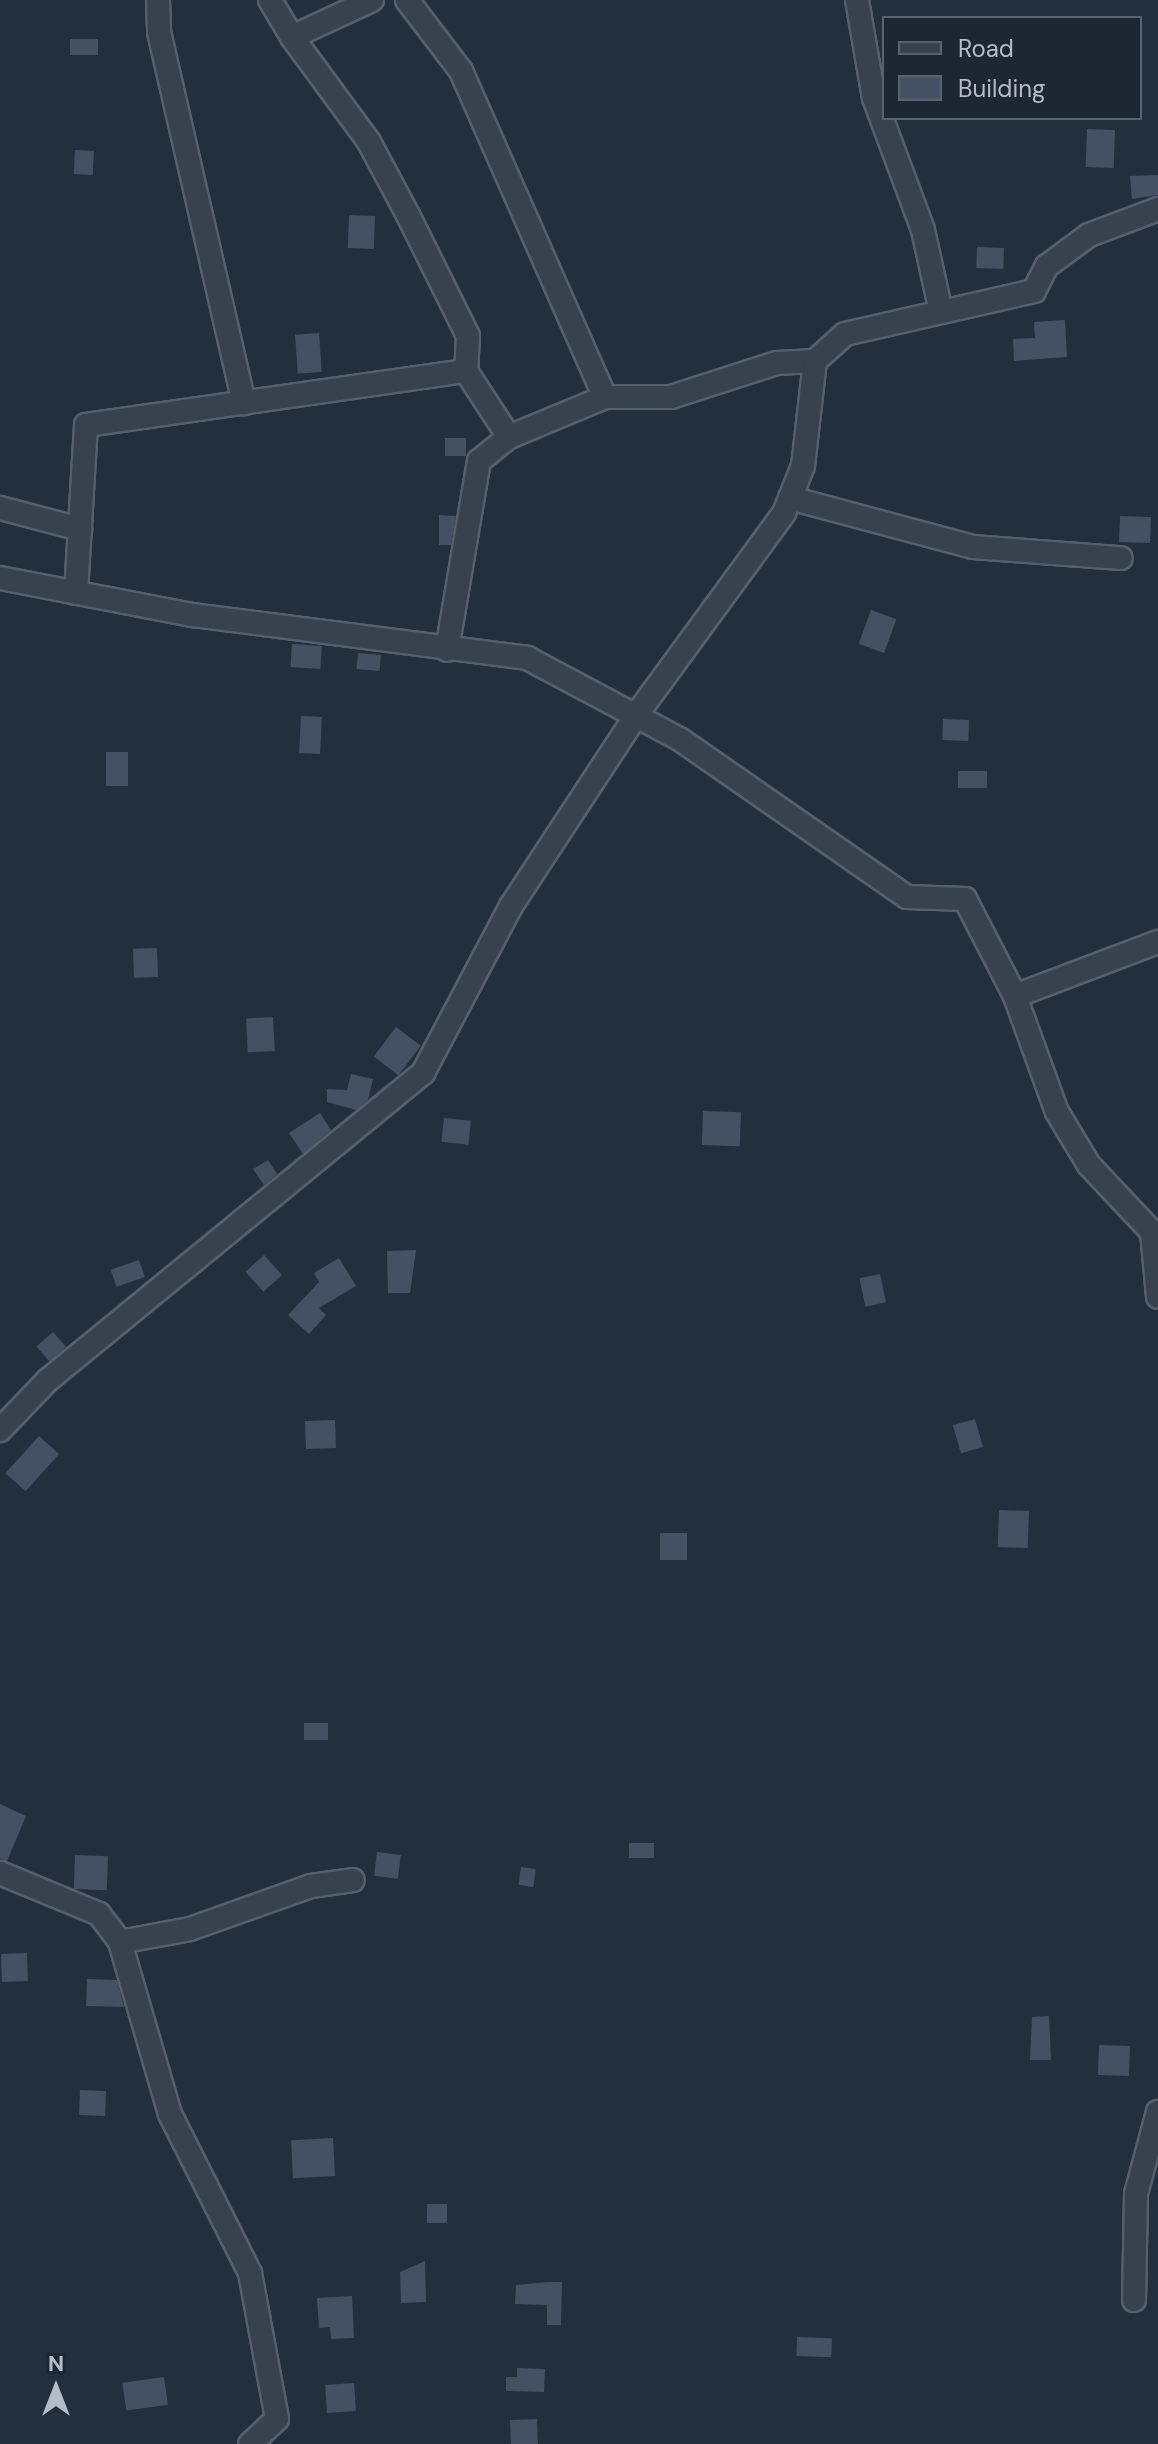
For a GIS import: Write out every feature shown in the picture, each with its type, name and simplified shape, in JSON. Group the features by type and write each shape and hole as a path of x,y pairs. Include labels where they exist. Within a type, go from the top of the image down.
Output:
{"street":[{"path":"158,0 159,32 244,403"},
{"path":"270,0 292,37 369,142 468,336 466,371 509,437"},
{"path":"292,37 372,0"},
{"path":"407,0 467,84 605,397"},
{"path":"857,0 874,98 882,120"},
{"path":"882,120 923,230 941,312"},
{"path":"447,650 479,461 509,437 605,397 671,397 777,363 815,361 845,334 1034,291 1047,266 1089,235 1158,209"},
{"path":"0,1430 48,1380 423,1073 511,906 637,714 790,498 803,466 815,361"},
{"path":"76,593 86,425 466,371"},
{"path":"790,498 973,547 1121,558"},
{"path":"0,508 80,529"},
{"path":"0,578 76,593 447,650 527,658 637,714 907,897 965,899 1015,996 1057,1112 1089,1165 1152,1232 1158,1297"},
{"path":"1015,996 1158,942"},
{"path":"0,1873 99,1914 120,1942 170,2114 250,2273 277,2419 250,2444"},
{"path":"120,1942 190,1929 311,1886 353,1880"},
{"path":"1134,2300 1136,2194 1158,2112"}],"building":[{"path":"70,39 98,39 98,55 70,55"},
{"path":"1087,129 1115,130 1114,168 1086,167"},
{"path":"75,150 94,151 93,175 74,174"},
{"path":"1158,175 1158,195 1132,199 1130,176"},
{"path":"349,215 375,216 374,249 348,248"},
{"path":"977,247 1004,248 1003,269 976,268"},
{"path":"1065,320 1067,357 1014,361 1013,339 1035,338 1034,322"},
{"path":"319,333 322,372 298,374 295,335"},
{"path":"445,438 466,438 466,456 445,456"},
{"path":"439,515 456,516 451,545 439,545"},
{"path":"1120,516 1151,517 1150,543 1119,542"},
{"path":"871,610 896,619 884,653 859,644"},
{"path":"292,644 322,646 320,669 290,667"},
{"path":"358,653 381,655 380,671 357,669"},
{"path":"301,716 322,717 320,754 299,753"},
{"path":"943,719 969,720 968,741 942,740"},
{"path":"106,752 128,752 128,786 106,786"},
{"path":"958,771 987,771 987,788 958,788"},
{"path":"157,948 158,977 134,978 133,949"},
{"path":"273,1017 275,1051 248,1052 246,1018"},
{"path":"396,1027 421,1046 398,1075 374,1057"},
{"path":"351,1074 373,1079 368,1100 356,1110 327,1102 327,1089 347,1090"},
{"path":"703,1111 741,1112 740,1146 702,1145"},
{"path":"320,1113 331,1130 303,1154 289,1133"},
{"path":"444,1118 471,1121 468,1145 441,1142"},
{"path":"268,1160 277,1174 264,1185 253,1169"},
{"path":"416,1250 410,1293 388,1293 387,1251"},
{"path":"264,1255 282,1275 263,1292 245,1272"},
{"path":"339,1258 356,1286 319,1308 326,1315 309,1334 288,1315 319,1282 314,1273"},
{"path":"139,1260 145,1277 116,1287 111,1270"},
{"path":"880,1274 886,1302 865,1307 859,1278"},
{"path":"53,1332 66,1347 50,1362 36,1346"},
{"path":"975,1419 983,1447 961,1453 953,1425"},
{"path":"335,1420 336,1448 306,1449 305,1421"},
{"path":"39,1436 59,1454 26,1491 6,1473"},
{"path":"999,1510 1029,1511 1028,1548 998,1547"},
{"path":"660,1533 687,1533 687,1560 660,1560"},
{"path":"304,1723 328,1723 328,1740 304,1740"},
{"path":"0,1804 26,1816 7,1861 0,1859"},
{"path":"629,1843 654,1843 654,1858 629,1858"},
{"path":"377,1852 401,1855 398,1879 374,1876"},
{"path":"75,1855 108,1856 107,1890 74,1889"},
{"path":"521,1867 536,1869 533,1887 518,1885"},
{"path":"27,1953 28,1981 2,1982 1,1954"},
{"path":"87,1979 117,1980 124,2007 86,2006"},
{"path":"1049,2016 1051,2060 1030,2060 1032,2017"},
{"path":"1099,2045 1130,2046 1129,2076 1098,2075"},
{"path":"80,2090 106,2091 105,2116 79,2115"},
{"path":"333,2138 335,2176 293,2178 291,2140"},
{"path":"427,2204 447,2204 447,2223 427,2223"},
{"path":"425,2261 426,2302 401,2303 400,2272"},
{"path":"562,2282 561,2325 547,2325 547,2305 515,2304 516,2285"},
{"path":"352,2296 354,2338 331,2339 330,2327 319,2328 317,2298"},
{"path":"797,2337 832,2338 831,2357 796,2356"},
{"path":"517,2368 545,2369 544,2392 506,2391 506,2377 517,2377"},
{"path":"164,2377 168,2405 126,2411 122,2383"},
{"path":"354,2383 356,2411 327,2413 325,2385"},
{"path":"537,2419 538,2444 511,2444 510,2420"}]}
